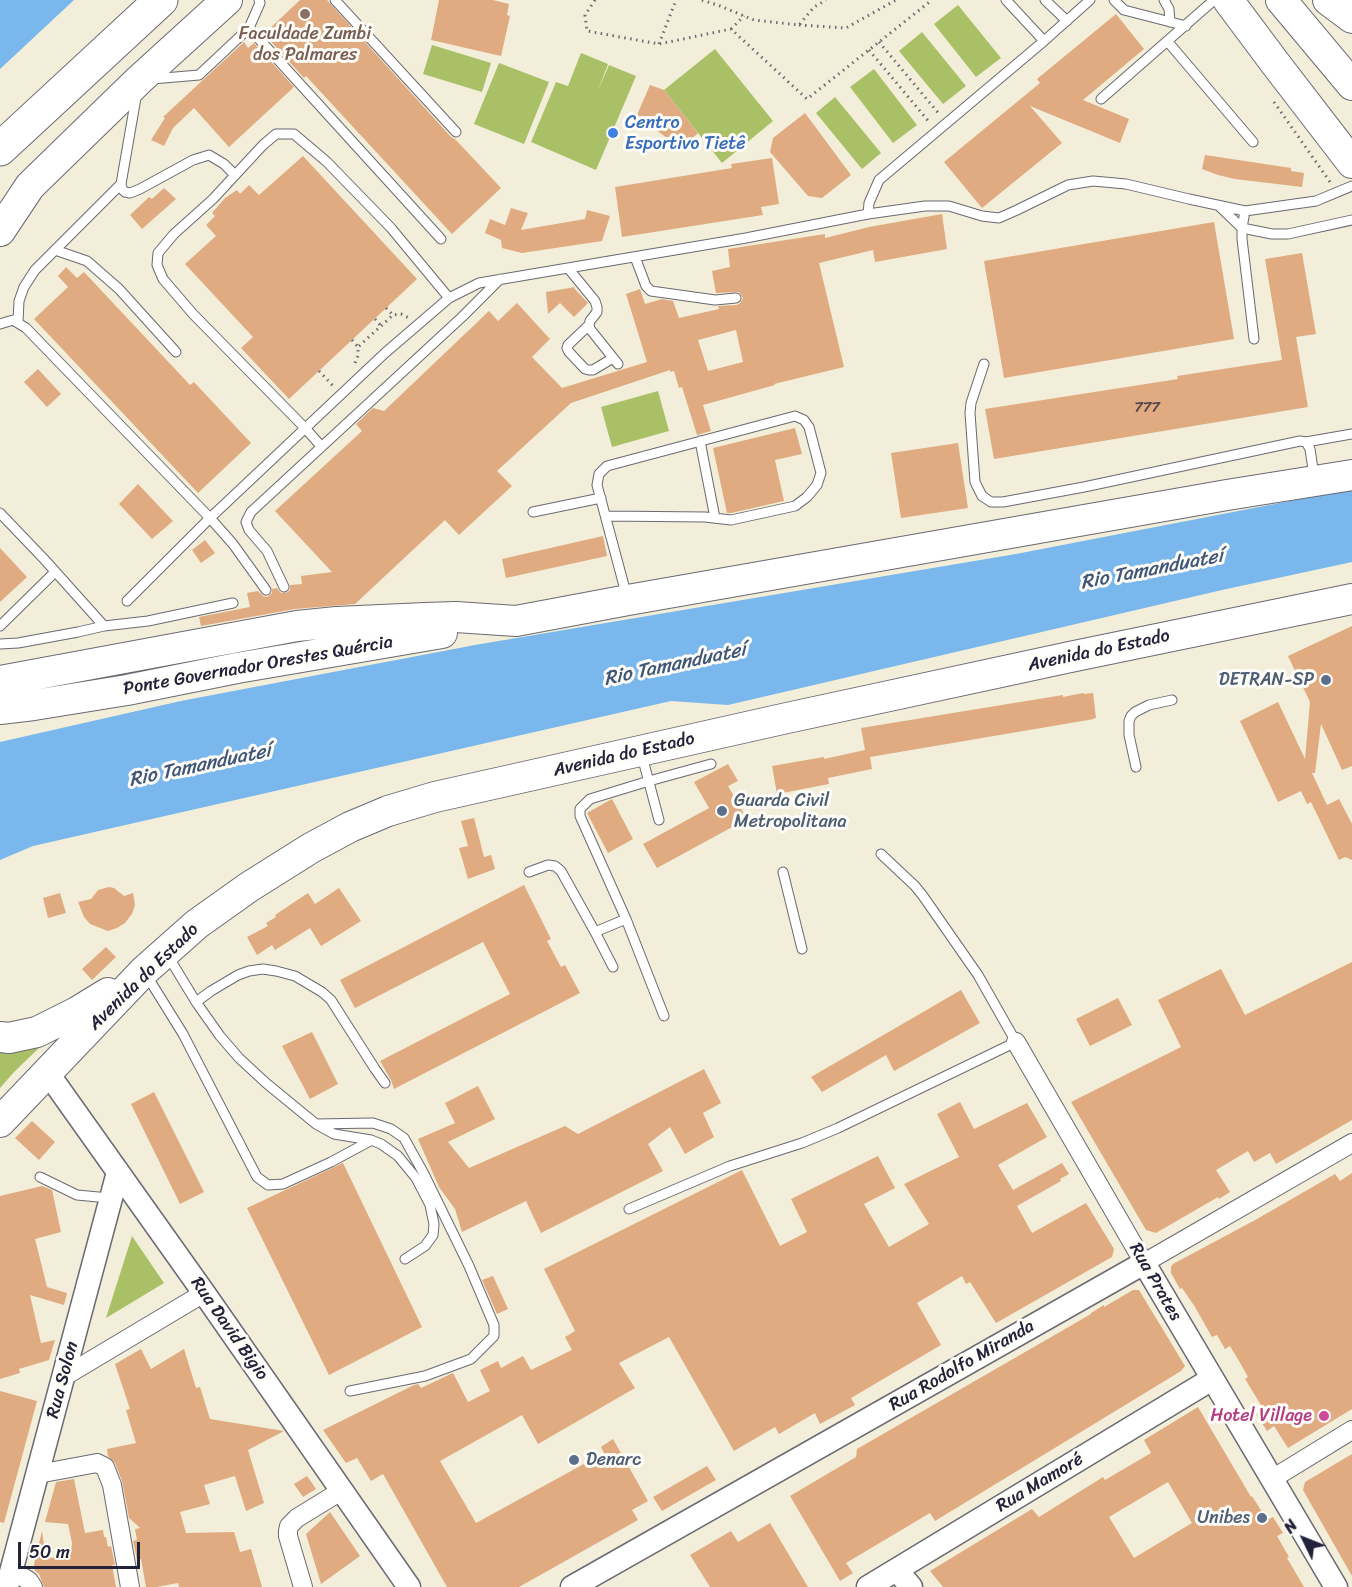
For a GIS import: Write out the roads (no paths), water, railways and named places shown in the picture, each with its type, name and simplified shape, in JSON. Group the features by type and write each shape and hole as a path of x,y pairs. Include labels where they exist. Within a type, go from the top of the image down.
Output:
{"highway":[{"path":"0,149 161,0"},
{"path":"0,214 227,0"},
{"path":"1228,0 1352,163"},
{"path":"1281,0 1352,85"},
{"path":"1328,0 1352,18"},
{"path":"0,231 30,186"},
{"path":"0,681 286,622 456,617 516,621 1227,495 1352,475"},
{"name":"Avenida do Estado","path":"0,1122 155,962 197,924 249,887 311,848 350,827 388,811 435,797 1048,662 1352,599"},
{"name":"Ponte Governador Orestes Quércia","path":"0,709 127,690 237,668 516,621"},
{"path":"0,1037 9,1038 37,1032 77,1012 155,962"}],"street":[{"name":"Rua Prates","path":"1016,1042 1143,1263 1336,1587"},
{"name":"Rua David Bigio","path":"47,1072 409,1587"},
{"name":"Rua Rodolfo Miranda","path":"572,1587 1352,1143"},
{"name":"Rua Solon","path":"9,1578 118,1172"},
{"path":"65,1376 204,1293"},
{"name":"Rua Mamoré","path":"868,1587 904,1578 1212,1379"},
{"path":"1272,1479 1352,1430"},
{"path":"38,1474 98,1463 105,1467 112,1485 130,1587"},
{"path":"303,1587 288,1536 289,1526 297,1518 341,1491"},
{"path":"9,1578 29,1581 33,1587"}],"lane":[{"path":"235,175 225,164 209,155 193,160 130,193 124,192 121,184 140,80 200,75 249,28 260,3 259,0"},
{"path":"335,0 456,132"},
{"path":"1006,0 1044,41"},
{"path":"1045,0 1066,21"},
{"path":"868,214 869,203 879,180 1090,0"},
{"path":"1114,0 1124,10 1186,26"},
{"path":"1164,0 1169,9 1170,22"},
{"path":"1101,99 1214,0"},
{"path":"249,28 441,239"},
{"path":"1168,42 1253,142"},
{"path":"321,446 193,314 163,279 157,265 158,253 174,234 213,199 262,145 276,134 294,134 327,162 391,228 449,298"},
{"path":"127,601 210,518 417,324 449,298 479,283 746,238 868,214 925,206 949,206 982,216 999,218 1068,185 1093,181 1126,184 1245,211 1317,201 1352,186"},
{"path":"18,322 19,301 24,287 35,270 121,184"},
{"path":"1217,205 1242,228 1272,234 1288,234 1352,220"},
{"path":"1245,211 1242,228 1254,339"},
{"path":"55,250 87,261 119,289 176,352"},
{"path":"635,257 646,286 651,291 715,300 736,298"},
{"path":"568,268 597,307 597,312 589,325 567,348 585,369 589,370 615,361 589,325"},
{"path":"284,586 267,551 249,530 246,522 251,512 500,279"},
{"path":"0,324 13,320 26,328 210,518 233,544 266,590"},
{"path":"984,364 969,413 975,482 982,496 991,502 1003,502 1084,487 1299,441 1306,442 1352,434"},
{"path":"606,516 731,520 795,506 817,485 821,473 809,427 804,420 795,416 607,466 599,474 597,485 628,600"},
{"path":"700,441 715,518"},
{"path":"1306,442 1310,448 1315,481"},
{"path":"533,512 601,498"},
{"path":"0,513 104,626"},
{"path":"0,626 56,572"},
{"path":"259,580 278,573"},
{"path":"0,644 18,643 104,626 148,621 233,603"},
{"path":"1136,767 1129,735 1131,716 1149,705 1172,700"},
{"path":"640,752 659,820"},
{"path":"664,1016 626,919 580,816 580,809 590,799 711,764"},
{"name":"Rua Prates","path":"881,854 923,896 978,975 1016,1042"},
{"path":"529,872 548,865 555,866 561,871 613,967"},
{"path":"783,872 802,948"},
{"path":"595,932 626,919"},
{"path":"155,962 196,1002 239,1059 293,1106 316,1124 334,1134 371,1140 398,1156 416,1178 430,1205 434,1224 434,1234 425,1246 405,1259"},
{"path":"155,962 183,1034 257,1177 268,1185 283,1184 371,1140"},
{"path":"196,1002 238,975 249,971 263,969 295,976 331,1000 385,1083"},
{"path":"629,1209 730,1166 802,1143 838,1128 1016,1042"},
{"path":"316,1124 372,1123 391,1129 404,1138 469,1266 494,1325 494,1336 471,1359 425,1376 350,1391"},
{"path":"40,1177 77,1195 112,1198"}],"water":[{"path":"0,0 74,0 0,69"},
{"name":"Rio Tamanduateí","path":"1352,489 1352,562 728,705 671,701 33,846 0,860 0,742 181,701 475,645 1016,554"}],"place":[{"name":"Faculdade Zumbi dos Palmares","path":"305,14"},
{"name":"Centro Esportivo Tietê","path":"613,133"},
{"name":"DETRAN-SP","path":"1326,680"},
{"name":"Guarda Civil Metropolitana","path":"722,811"},
{"name":"Hotel Village","path":"1324,1416"},
{"name":"Denarc","path":"574,1460"},
{"name":"Unibes","path":"1262,1518"}]}
